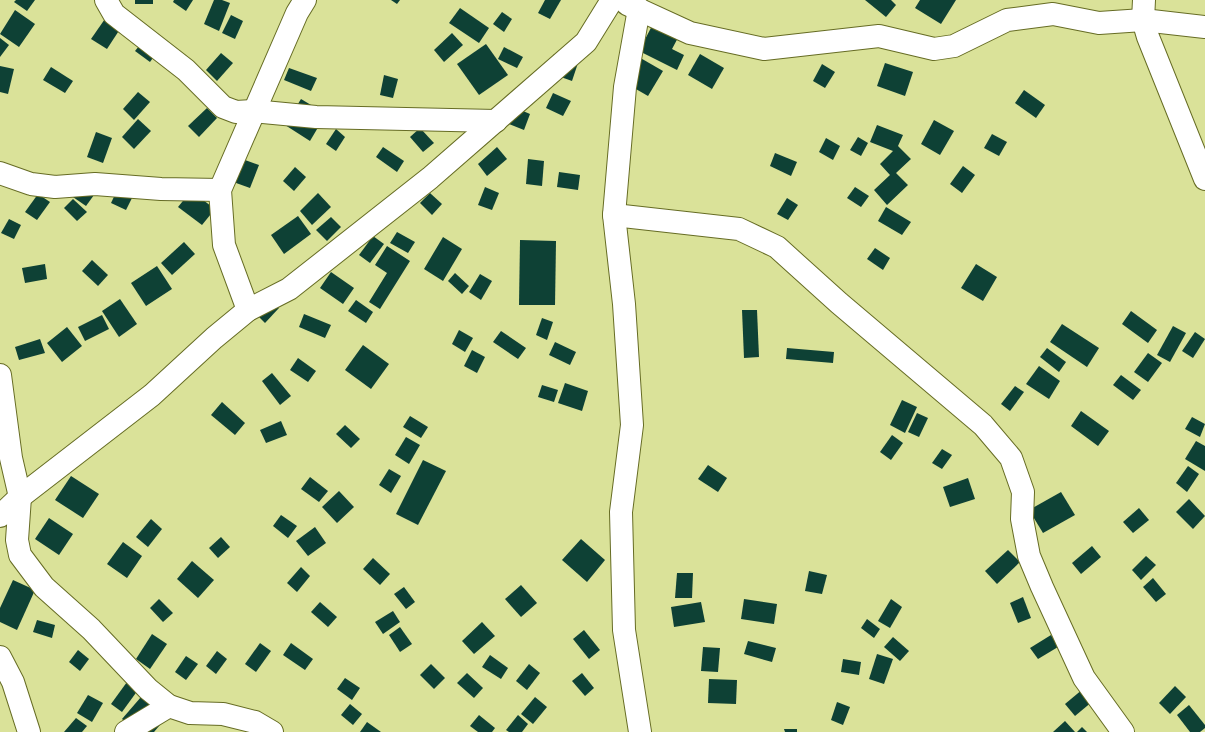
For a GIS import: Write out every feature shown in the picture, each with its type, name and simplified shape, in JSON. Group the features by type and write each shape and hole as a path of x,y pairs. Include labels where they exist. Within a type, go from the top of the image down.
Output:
{"street":[{"path":"106,0 114,14 186,70 224,107 236,112 253,111 316,117 496,121"},
{"path":"248,310 224,245 220,190 253,111 297,13 305,0"},
{"path":"0,516 20,496 152,395 214,338 248,310 290,289 430,178 586,42 612,0"},
{"path":"616,0 690,33 764,49 879,36 934,49 954,46 1007,20 1053,14 1099,23 1143,10 1205,27"},
{"path":"639,9 625,87 614,214 624,304 632,425 621,512 624,630 640,732"},
{"path":"1143,10 1148,37 1205,179"},
{"path":"0,173 31,184 55,187 95,184 161,189 220,190"},
{"path":"614,214 739,229 777,247 839,303 983,425 1011,458 1023,492 1022,519 1029,556 1042,587 1084,678 1123,732"},
{"path":"0,375 10,458 20,496 17,540 20,554 44,587 91,630 148,689 169,706 190,713 223,714 255,722 272,732"},
{"path":"0,657 14,682 29,732"},
{"path":"126,732 169,706"}],"building":[{"path":"16,0 35,0 27,11 14,2"},
{"path":"135,0 153,0 153,4 135,4"},
{"path":"174,0 193,0 186,11 173,2"},
{"path":"214,0 222,0 230,3 219,31 204,24"},
{"path":"391,0 400,0 397,4"},
{"path":"545,0 561,0 550,19 538,13"},
{"path":"865,0 891,0 896,5 886,17"},
{"path":"920,0 956,0 941,24 915,8"},
{"path":"460,8 489,28 479,43 449,23"},
{"path":"15,10 35,24 19,47 0,34"},
{"path":"502,12 512,19 504,32 493,24"},
{"path":"231,15 243,21 235,39 222,33"},
{"path":"107,16 122,26 107,49 91,39"},
{"path":"654,22 680,34 672,49 684,55 677,70 639,51"},
{"path":"452,33 463,45 444,62 434,50"},
{"path":"148,35 162,45 150,62 135,51"},
{"path":"0,38 9,45 0,57"},
{"path":"486,44 508,75 479,95 457,64"},
{"path":"504,47 523,57 517,68 498,59"},
{"path":"221,53 233,63 217,81 206,70"},
{"path":"554,54 578,63 572,81 547,72"},
{"path":"700,54 724,68 712,89 688,75"},
{"path":"637,56 663,71 648,96 622,81"},
{"path":"885,63 913,72 905,96 877,86"},
{"path":"822,64 835,72 825,88 813,81"},
{"path":"0,66 14,69 8,94 0,92"},
{"path":"51,67 73,81 65,93 43,80"},
{"path":"289,68 317,78 311,91 284,80"},
{"path":"384,75 398,79 393,98 380,95"},
{"path":"1024,90 1045,105 1036,118 1015,103"},
{"path":"138,92 150,102 134,120 123,109"},
{"path":"553,93 571,101 563,116 546,108"},
{"path":"301,99 326,114 310,141 285,125"},
{"path":"207,108 217,118 199,137 188,126"},
{"path":"516,108 530,114 524,130 509,124"},
{"path":"138,119 151,131 134,149 122,137"},
{"path":"934,120 954,131 940,155 921,144"},
{"path":"877,125 903,135 898,146 911,159 896,173 908,185 887,205 874,190 890,175 880,164 893,151 870,142"},
{"path":"420,128 434,143 423,152 410,137"},
{"path":"336,129 345,137 336,151 326,144"},
{"path":"96,132 112,138 103,163 87,157"},
{"path":"992,134 1007,142 999,156 984,148"},
{"path":"858,137 868,143 861,156 850,150"},
{"path":"826,138 840,146 833,160 819,152"},
{"path":"383,147 404,161 397,172 376,157"},
{"path":"497,147 507,159 487,176 478,164"},
{"path":"775,153 797,162 791,176 770,166"},
{"path":"234,156 259,165 250,188 225,179"},
{"path":"528,159 544,161 542,186 526,184"},
{"path":"963,166 975,175 962,193 950,184"},
{"path":"295,167 306,177 294,191 283,181"},
{"path":"559,172 580,175 578,190 557,187"},
{"path":"86,173 102,184 86,206 70,195"},
{"path":"120,184 135,192 126,210 111,203"},
{"path":"485,187 499,193 492,210 478,205"},
{"path":"855,187 869,196 861,207 847,198"},
{"path":"191,191 215,209 202,225 178,207"},
{"path":"318,193 331,207 312,225 300,211"},
{"path":"430,193 442,204 432,215 420,203"},
{"path":"38,194 50,202 37,220 25,212"},
{"path":"787,198 798,205 788,220 777,214"},
{"path":"73,199 87,212 77,221 64,208"},
{"path":"886,207 911,222 902,235 878,221"},
{"path":"298,216 311,234 284,254 271,235"},
{"path":"331,217 341,227 327,241 316,230"},
{"path":"9,219 21,225 14,239 1,233"},
{"path":"397,232 415,242 408,253 390,243"},
{"path":"373,236 384,244 370,263 359,255"},
{"path":"443,237 462,249 443,281 424,269"},
{"path":"520,240 556,241 555,305 519,305"},
{"path":"184,242 195,254 172,275 161,263"},
{"path":"387,246 410,261 380,309 369,302 387,273 375,265"},
{"path":"875,248 890,258 883,270 867,259"},
{"path":"92,260 108,275 98,286 82,271"},
{"path":"45,264 47,279 25,283 22,268"},
{"path":"976,264 997,277 983,301 961,288"},
{"path":"157,266 172,289 146,306 131,283"},
{"path":"331,272 354,288 343,304 320,288"},
{"path":"455,273 469,286 462,294 448,281"},
{"path":"480,274 492,281 481,300 469,292"},
{"path":"270,298 279,308 265,323 256,314"},
{"path":"120,299 137,324 119,337 102,311"},
{"path":"356,300 373,312 366,323 348,311"},
{"path":"742,310 757,310 759,357 744,358"},
{"path":"1131,311 1157,330 1148,343 1122,324"},
{"path":"304,314 331,325 325,338 299,327"},
{"path":"102,315 109,329 85,341 78,327"},
{"path":"542,318 553,322 547,340 536,335"},
{"path":"1062,324 1099,348 1087,367 1050,342"},
{"path":"1173,326 1186,333 1170,362 1157,355"},
{"path":"67,327 82,346 62,362 47,343"},
{"path":"459,330 473,338 465,352 452,344"},
{"path":"501,331 526,348 518,359 493,342"},
{"path":"1195,332 1205,339 1193,358 1182,351"},
{"path":"40,339 45,353 19,360 15,347"},
{"path":"555,342 576,352 570,365 549,355"},
{"path":"363,345 389,364 371,389 345,370"},
{"path":"787,348 834,352 833,363 786,359"},
{"path":"1047,348 1066,362 1059,372 1040,357"},
{"path":"472,350 485,357 477,373 464,366"},
{"path":"1148,353 1162,363 1148,382 1134,372"},
{"path":"298,358 316,371 308,382 290,370"},
{"path":"1039,366 1060,381 1049,399 1026,384"},
{"path":"272,373 291,396 280,405 262,381"},
{"path":"1121,375 1141,390 1133,400 1113,385"},
{"path":"565,383 588,391 582,411 558,403"},
{"path":"542,385 558,390 554,402 538,397"},
{"path":"1015,386 1024,392 1010,411 1001,404"},
{"path":"902,400 917,407 905,433 890,425"},
{"path":"222,402 245,423 235,435 211,415"},
{"path":"1081,411 1109,431 1098,446 1071,426"},
{"path":"917,413 928,418 919,437 908,432"},
{"path":"410,416 428,427 421,438 403,427"},
{"path":"1192,417 1205,424 1200,437 1185,429"},
{"path":"281,421 287,435 266,443 260,430"},
{"path":"345,425 360,439 351,448 336,434"},
{"path":"892,435 903,443 891,460 880,452"},
{"path":"406,437 420,445 409,464 395,455"},
{"path":"1196,441 1205,446 1205,471 1185,459"},
{"path":"942,449 952,455 942,469 932,463"},
{"path":"423,460 446,471 418,525 396,514"},
{"path":"708,465 727,478 718,492 698,479"},
{"path":"1188,466 1199,474 1187,492 1176,483"},
{"path":"389,469 401,476 391,493 379,485"},
{"path":"71,476 99,494 83,518 55,500"},
{"path":"310,477 328,491 319,502 301,489"},
{"path":"968,478 975,499 950,507 943,487"},
{"path":"339,491 354,507 337,523 322,507"},
{"path":"1061,492 1075,515 1043,533 1029,510"},
{"path":"1189,499 1205,516 1193,529 1176,512"},
{"path":"1139,508 1149,520 1133,533 1123,522"},
{"path":"281,515 297,526 288,538 273,526"},
{"path":"49,518 73,534 59,555 35,539"},
{"path":"151,519 162,529 148,547 136,537"},
{"path":"315,527 326,543 308,556 296,541"},
{"path":"221,537 230,547 218,558 209,548"},
{"path":"581,539 605,560 587,582 562,560"},
{"path":"123,542 142,556 127,578 107,564"},
{"path":"1092,546 1101,557 1081,574 1072,563"},
{"path":"1008,550 1020,562 997,584 985,571"},
{"path":"1146,556 1156,565 1141,580 1132,570"},
{"path":"373,558 390,574 380,585 363,569"},
{"path":"192,561 214,580 198,598 177,579"},
{"path":"301,567 310,576 297,592 287,583"},
{"path":"809,571 827,575 822,594 805,591"},
{"path":"677,573 693,573 692,598 675,598"},
{"path":"1153,578 1166,594 1156,602 1143,587"},
{"path":"13,580 35,590 17,630 0,622 0,608"},
{"path":"521,585 537,603 521,617 505,599"},
{"path":"404,587 415,602 406,609 394,594"},
{"path":"1023,597 1031,618 1018,623 1010,603"},
{"path":"159,599 173,613 163,622 150,608"},
{"path":"744,599 777,604 774,624 741,619"},
{"path":"891,599 902,607 890,628 878,621"},
{"path":"320,602 337,617 328,627 311,612"},
{"path":"701,602 705,622 674,627 671,607"},
{"path":"393,611 400,622 383,634 375,622"},
{"path":"867,619 880,629 874,638 861,628"},
{"path":"37,620 55,625 52,638 33,632"},
{"path":"482,622 495,636 474,654 462,641"},
{"path":"400,627 412,644 400,652 389,635"},
{"path":"584,630 600,650 589,659 573,639"},
{"path":"152,634 167,644 150,669 136,659"},
{"path":"1051,635 1058,647 1038,659 1030,648"},
{"path":"893,637 909,651 900,661 884,647"},
{"path":"748,641 776,648 772,662 744,654"},
{"path":"260,643 271,651 256,672 245,664"},
{"path":"291,643 313,659 305,670 283,655"},
{"path":"703,647 720,648 718,672 701,671"},
{"path":"78,650 89,659 80,671 69,662"},
{"path":"217,651 227,659 216,674 206,666"},
{"path":"877,654 893,659 884,684 869,679"},
{"path":"490,655 508,668 501,679 482,667"},
{"path":"186,656 198,664 186,680 175,672"},
{"path":"843,659 861,662 859,675 841,672"},
{"path":"431,664 445,678 434,689 420,675"},
{"path":"529,664 540,673 527,690 516,681"},
{"path":"467,673 483,688 474,698 457,683"},
{"path":"582,673 594,688 585,696 572,681"},
{"path":"345,678 360,688 352,700 337,689"},
{"path":"709,679 737,680 736,704 708,703"},
{"path":"127,682 138,690 122,712 111,704"},
{"path":"1175,686 1186,697 1170,714 1159,703"},
{"path":"1083,689 1093,701 1075,716 1065,704"},
{"path":"88,695 103,703 92,722 77,713"},
{"path":"141,697 165,719 154,732 137,732 122,719"},
{"path":"535,697 547,707 533,724 521,714"},
{"path":"837,702 850,707 843,725 831,720"},
{"path":"350,704 362,714 353,725 341,715"},
{"path":"1189,705 1205,725 1205,728 1200,732 1190,732 1177,715"},
{"path":"479,715 495,728 492,732 478,732 470,726"},
{"path":"518,715 528,724 522,732 509,732 506,730"},
{"path":"76,718 87,726 82,732 64,732"},
{"path":"1065,721 1075,732 1053,732"},
{"path":"367,722 381,732 360,732"},
{"path":"1082,727 1087,732 1077,732"},
{"path":"784,729 797,729 797,732 785,732"}]}
